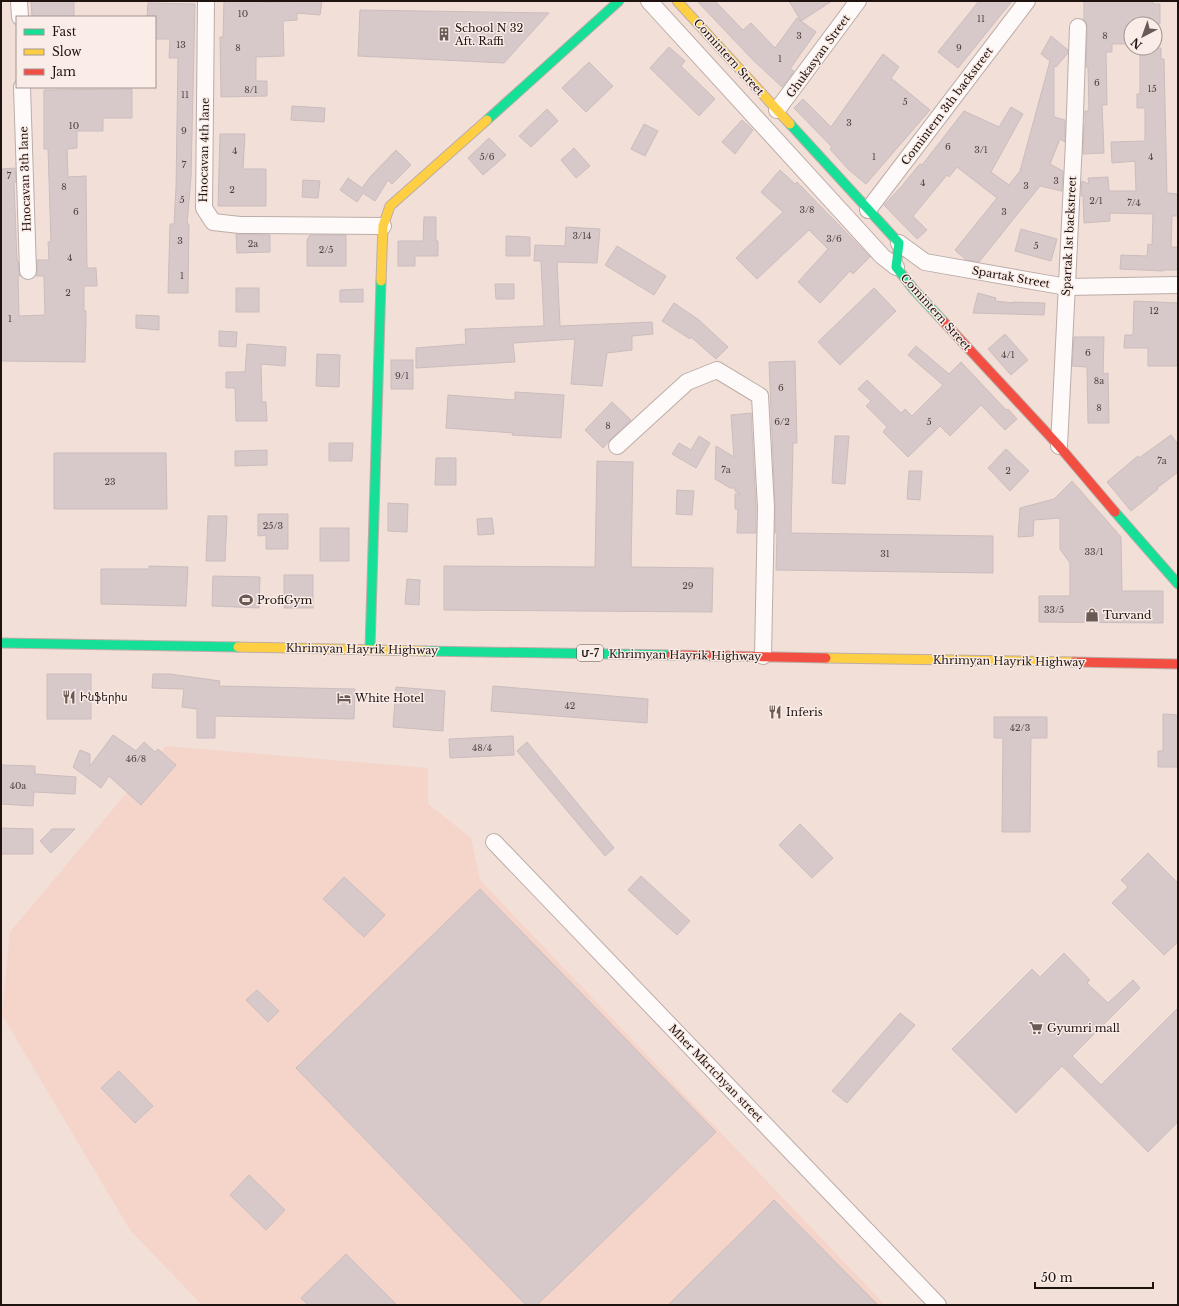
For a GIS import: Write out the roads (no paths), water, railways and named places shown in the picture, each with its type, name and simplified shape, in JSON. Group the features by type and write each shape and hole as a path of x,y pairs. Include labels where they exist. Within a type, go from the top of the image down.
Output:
{"main road":[{"path":"370,649 382,226 390,206 619,1"},
{"name":"Comintern Street","path":"677,1 899,243 896,267 915,291 1059,446 1178,584"},
{"name":"Khrimyan Hayrik Highway","path":"1,642 1178,664"}],"street":[{"path":"19,1 20,16"},
{"name":"Hnocavan 4th lane","path":"206,1 204,208 213,222 240,225 382,226"},
{"path":"649,1 882,256 896,267"},
{"name":"Ghukasyan Street","path":"777,110 858,1"},
{"name":"Comintern 3th backstreet","path":"868,210 1027,1"},
{"name":"Spartak 1st backstreet","path":"1059,446 1078,27"},
{"name":"Hnocavan 3th lane","path":"22,88 28,271"},
{"name":"Spartak Street","path":"899,243 925,262 1067,286 1178,285"},
{"path":"617,446 687,382 717,370 760,396 766,508 762,656"},
{"name":"Mher Mkrtchyan street","path":"494,842 938,1305"}],"place":[{"name":"School N 32 Aft. Raffi","path":"444,34"},
{"name":"ProfiGym","path":"246,600"},
{"name":"Turvand","path":"1092,615"},
{"name":"Ինֆերիս","path":"69,697"},
{"name":"White Hotel","path":"344,698"},
{"name":"Inferis","path":"775,712"},
{"name":"Gyumri mall","path":"1036,1028"}]}
